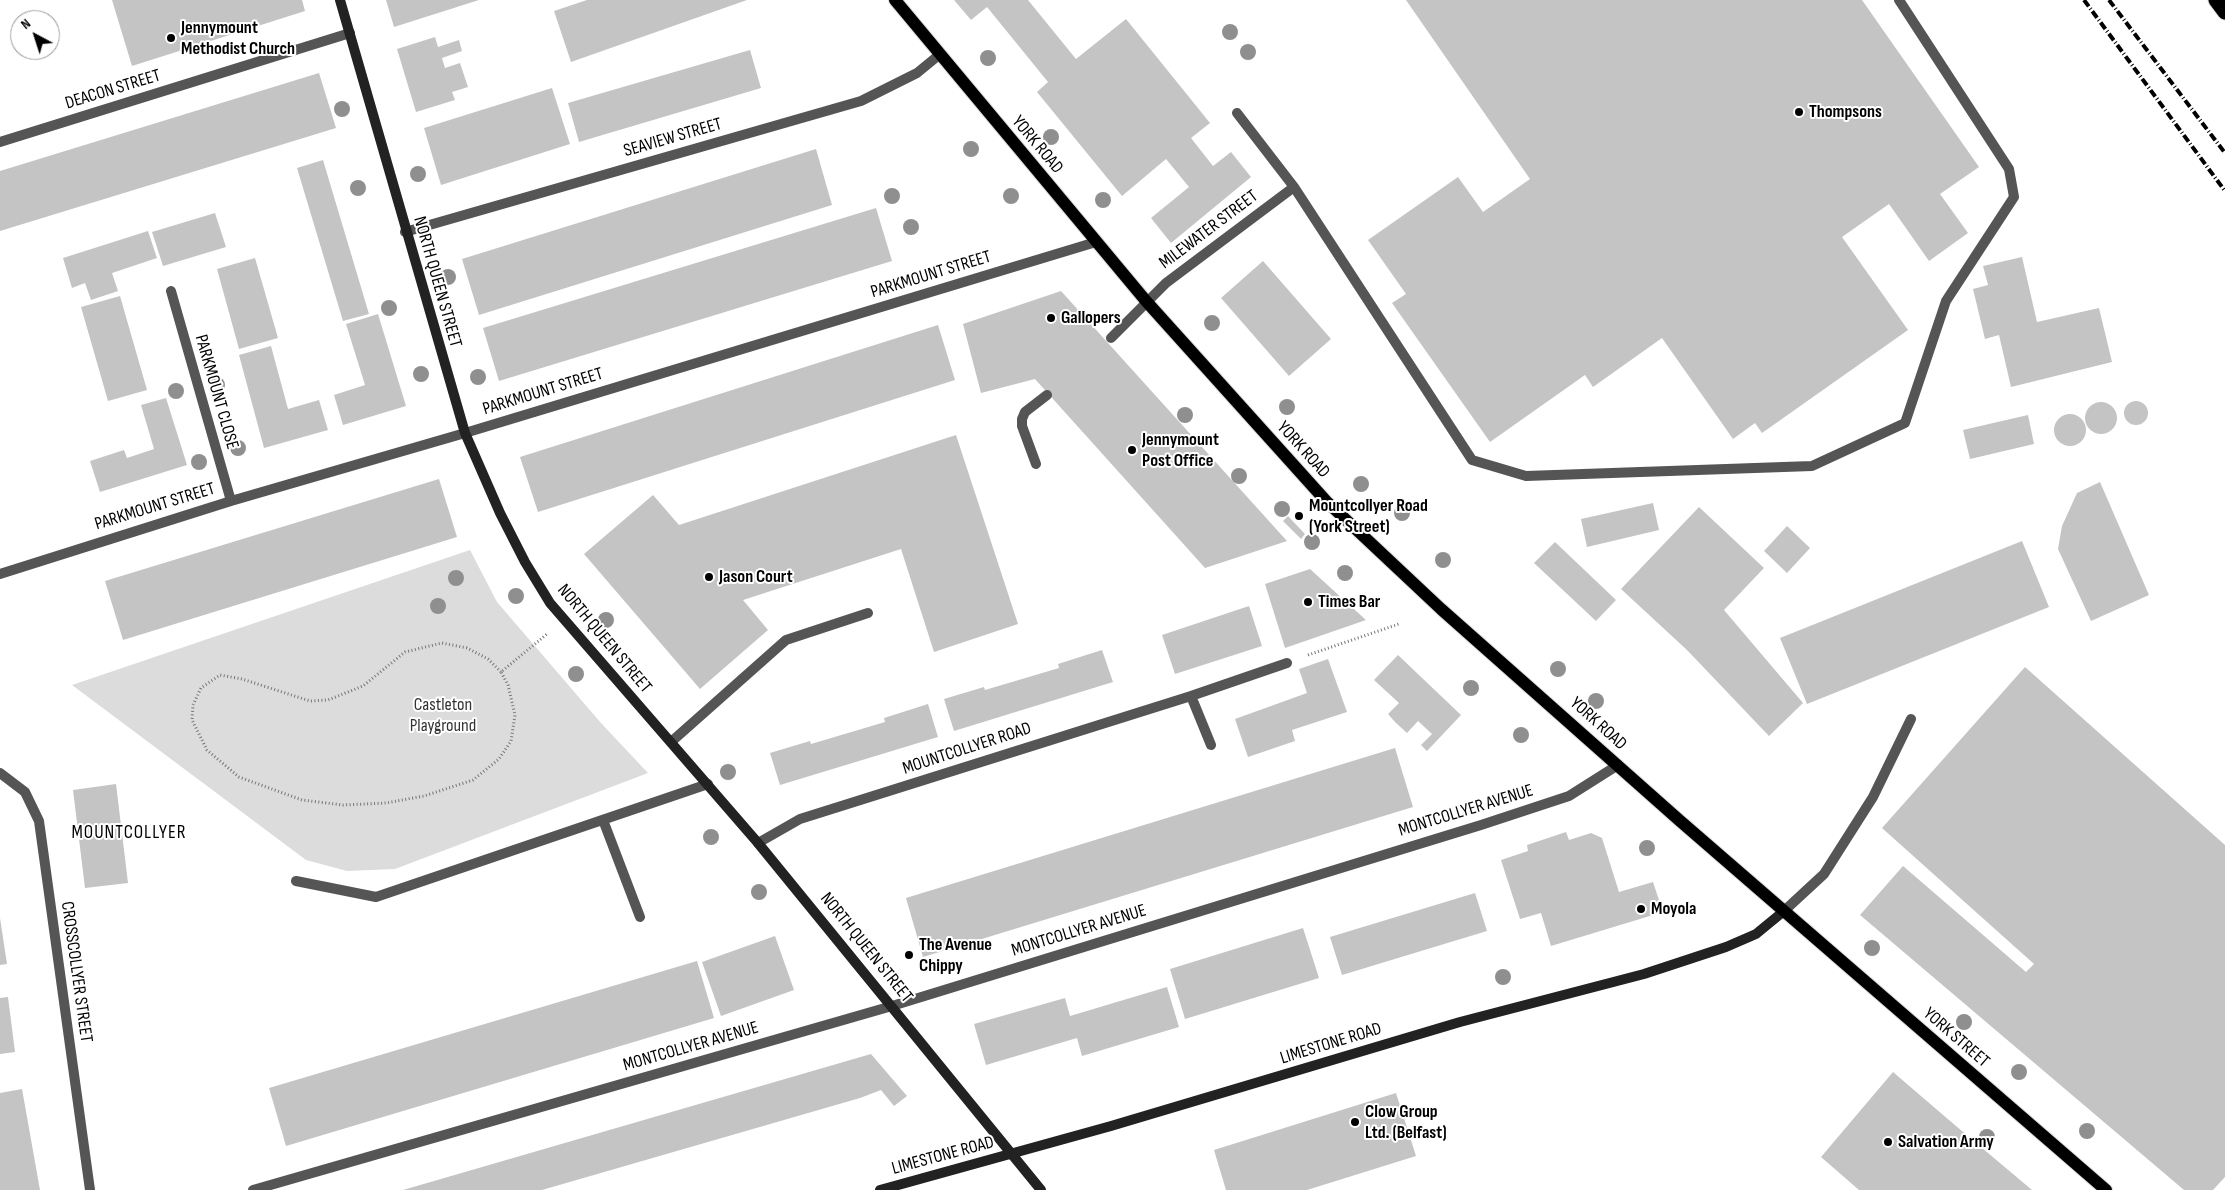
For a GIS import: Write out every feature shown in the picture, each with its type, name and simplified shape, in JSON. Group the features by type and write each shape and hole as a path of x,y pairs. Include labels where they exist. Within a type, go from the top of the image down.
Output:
{"highway":[{"path":"2216,0 2225,12"}],"main road":[{"name":"NORTH QUEEN STREET","path":"340,0 464,433 524,562 550,603 708,784 1041,1190"},
{"name":"YORK ROAD","path":"895,0 1146,301 1326,501 1441,609 1784,911"},
{"name":"LIMESTONE ROAD","path":"880,1190 1012,1154 1460,1022 1651,972 1726,947 1756,934 1784,911"},
{"name":"YORK STREET","path":"1784,911 2106,1190"}],"street":[{"path":"1237,113 1294,187 1472,460 1526,476 1812,466 1905,423 1946,301 2014,198 2009,169 1899,0"},
{"name":"DEACON STREET","path":"0,142 350,33"},
{"name":"SEAVIEW STREET","path":"406,232 861,101 917,73 939,55"},
{"name":"MILEWATER STREET","path":"1111,338 1166,283 1294,187"},
{"name":"PARKMOUNT STREET","path":"1,570 464,433 1096,242"},
{"name":"PARKMOUNT CLOSE","path":"171,291 231,501"},
{"path":"1036,464 1022,426 1022,419 1025,412 1047,395"},
{"path":"671,742 786,640 868,613"},
{"name":"MOUNTCOLLYER ROAD","path":"758,844 800,819 1190,696 1287,663"},
{"path":"1190,696 1211,745"},
{"path":"1784,911 1824,874 1873,797 1910,719"},
{"name":"MONTCOLLYER AVENUE","path":"253,1190 892,1006 1518,813 1569,796 1618,766"},
{"name":"CROSSCOLLYER STREET","path":"0,772 25,792 39,821 90,1190"},
{"path":"296,881 376,897 708,784"},
{"path":"603,820 640,917"}],"path":[{"path":"501,672 565,620"},
{"path":"1287,663 1398,624"},
{"path":"442,643 467,648 488,660 501,672 508,685 515,715 511,741 499,759 473,780 450,789 386,803 343,805 302,800 248,780 225,766 207,750 192,720 193,705 201,688 220,675 242,678 310,702 328,700 362,686 405,652 442,643"}],"green space":[{"name":"Castleton Playground","path":"470,550 497,602 601,723 648,773 395,869 347,871 306,860 72,685"}],"building":[{"name":"Jennymount Methodist Church","path":"112,0 302,0 305,11 132,66"},
{"path":"386,0 479,0 394,27"},
{"path":"587,0 747,0 571,62 554,11"},
{"path":"954,0 1028,0 1076,59 1126,19 1210,123 1191,138 1213,166 1231,152 1251,177 1171,243 1151,218 1189,187 1166,159 1122,196 1037,92 1048,82 987,7 971,20"},
{"path":"1406,0 1862,0 1979,167 1940,194 1968,233 1929,261 1889,204 1842,237 1908,330 1762,433 1755,423 1733,439 1662,338 1593,387 1585,375 1490,442 1392,303 1406,294 1368,240 1458,177 1483,212 1530,179"},
{"path":"435,37 438,47 459,40 462,51 442,58 445,68 460,63 468,87 452,92 455,100 416,112 397,49"},
{"path":"750,50 761,88 579,142 568,103"},
{"path":"319,73 336,128 0,231 0,171"},
{"path":"552,88 570,144 441,185 424,128"},
{"path":"816,149 832,205 479,315 462,259"},
{"path":"323,160 369,314 343,321 297,168"},
{"path":"876,208 892,261 499,381 483,328"},
{"path":"215,213 226,247 163,266 152,232"},
{"path":"148,231 157,258 112,273 118,291 91,300 85,283 72,288 63,258"},
{"path":"2022,257 2037,322 2099,308 2112,362 2011,387 1999,335 1985,339 1973,289 1988,285 1983,266"},
{"path":"255,258 278,338 239,349 217,269"},
{"path":"1263,261 1331,339 1289,376 1221,298"},
{"path":"1061,291 1287,541 1205,568 1035,379 981,393 963,324"},
{"path":"120,296 147,390 108,401 81,307"},
{"path":"378,314 406,406 343,425 334,395 365,385 346,324"},
{"path":"938,325 955,380 538,512 520,457"},
{"path":"271,346 288,409 319,400 328,430 264,448 239,355"},
{"path":"166,398 187,465 100,492 90,461 124,450 127,458 154,449 141,405"},
{"path":"2136,401 2141,402 2147,408 2147,418 2141,424 2136,425 2131,424 2125,418 2124,413 2125,408 2131,402"},
{"path":"2101,402 2112,407 2117,418 2112,429 2101,434 2090,429 2085,418 2090,407"},
{"path":"2070,414 2081,419 2086,430 2081,441 2070,446 2059,441 2054,430 2059,419"},
{"path":"2028,415 2034,444 1970,459 1963,430"},
{"name":"Jason Court","path":"956,435 1018,624 934,652 901,549 743,600 768,630 700,689 584,554 653,495 679,525"},
{"path":"439,479 457,537 123,640 105,581"},
{"path":"2100,482 2149,595 2091,621 2058,549 2062,526 2077,493"},
{"path":"1653,503 1659,530 1587,547 1581,519"},
{"path":"1699,507 1764,568 1724,610 1803,703 1769,736 1687,650 1621,589"},
{"path":"1288,516 1305,534 1301,539 1283,521"},
{"path":"1787,526 1810,548 1787,573 1764,551"},
{"path":"2022,541 2049,607 1807,704 1780,638"},
{"path":"1555,542 1616,600 1596,621 1534,563"},
{"name":"Times Bar","path":"1310,569 1366,620 1285,648 1265,584"},
{"path":"1249,606 1262,646 1175,674 1162,635"},
{"path":"1102,650 1113,682 954,731 944,699 984,687 985,690 1059,668 1058,664"},
{"path":"1398,655 1461,715 1427,751 1421,745 1432,734 1418,721 1407,733 1395,722 1388,714 1399,703 1374,680"},
{"path":"1328,659 1347,712 1292,730 1295,741 1248,757 1235,719 1307,693 1299,669"},
{"path":"2025,667 2225,845 2225,1177 2213,1190 2184,1190 1860,915 1903,866 2026,972 2034,964 1882,828"},
{"path":"928,704 938,737 780,785 770,753 810,741 811,744 885,722 884,718"},
{"path":"1395,748 1413,807 923,957 906,898"},
{"path":"116,784 128,883 85,888 73,790"},
{"path":"1566,832 1569,840 1591,833 1602,838 1619,892 1653,882 1663,912 1551,946 1541,913 1520,919 1501,860 1528,851 1527,845"},
{"path":"1475,893 1487,931 1342,975 1330,937"},
{"path":"0,918 7,964 0,965"},
{"path":"1303,928 1319,978 1185,1019 1170,969"},
{"path":"775,936 794,990 721,1016 702,962"},
{"path":"697,961 714,1018 286,1146 269,1088"},
{"path":"1167,987 1179,1027 1082,1056 1077,1038 986,1065 974,1024 1065,998 1070,1016"},
{"path":"8,997 15,1052 0,1054 0,998"},
{"path":"871,1054 907,1096 894,1106 881,1090 860,1098 542,1190 403,1190"},
{"name":"Salvation Army","path":"1893,1072 2032,1190 1859,1190 1821,1157"},
{"path":"22,1089 40,1190 0,1190 0,1093"},
{"name":"Clow Group Ltd. (Belfast)","path":"1396,1093 1416,1156 1307,1190 1226,1190 1214,1150"}],"railway":[{"path":"2084,0 2225,191"},
{"path":"2109,0 2225,153"}],"place":[{"name":"Jennymount Methodist Church","path":"171,38"},
{"name":"Thompsons","path":"1799,112"},
{"name":"Gallopers","path":"1051,318"},
{"name":"Jennymount Post Office","path":"1132,450"},
{"name":"Mountcollyer Road (York Street)","path":"1299,516"},
{"name":"Jason Court","path":"709,577"},
{"name":"Times Bar","path":"1308,602"},
{"name":"Moyola","path":"1641,909"},
{"name":"The Avenue Chippy","path":"909,955"},
{"name":"Clow Group Ltd. (Belfast)","path":"1355,1122"},
{"name":"Salvation Army","path":"1888,1142"}],"district":[{"name":"MOUNTCOLLYER","path":"129,833"}]}
